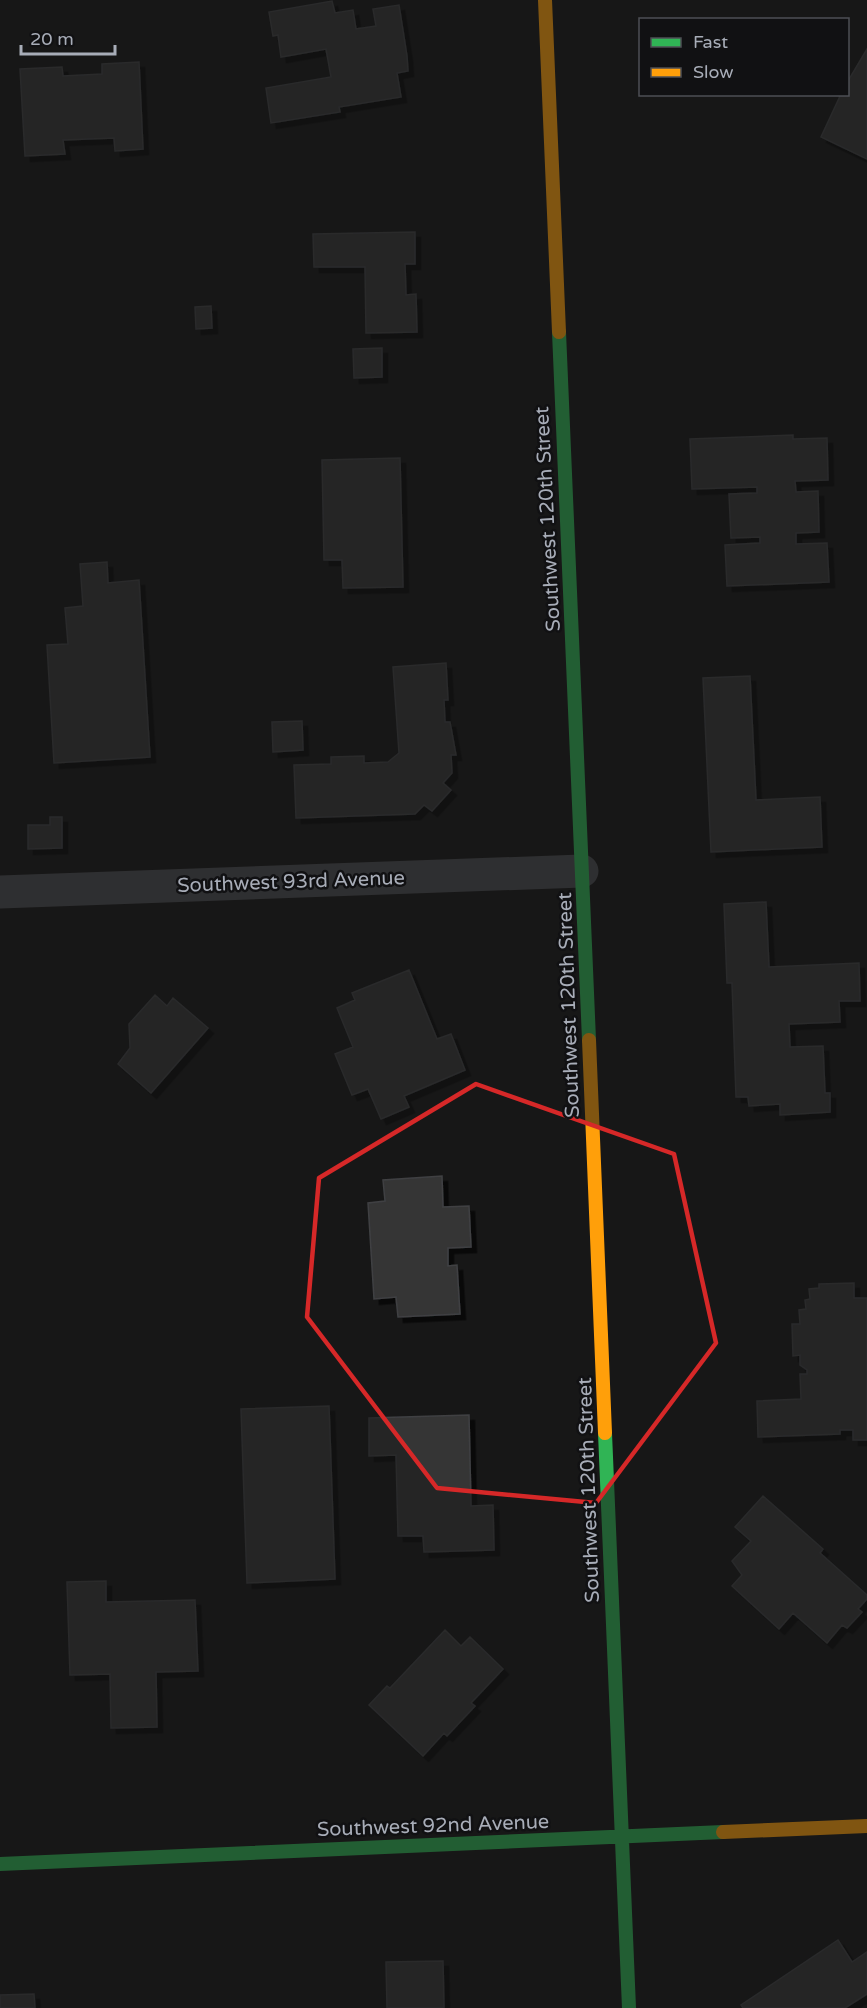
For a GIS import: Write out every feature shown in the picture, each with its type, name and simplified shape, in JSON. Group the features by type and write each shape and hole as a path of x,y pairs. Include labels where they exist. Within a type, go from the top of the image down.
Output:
{"street":[{"name":"Southwest 120th Street","path":"545,0 629,2008"},
{"name":"Southwest 93rd Avenue","path":"0,892 582,871"},
{"name":"Southwest 92nd Avenue","path":"0,1864 867,1826"}],"highlighted area":[{"path":"476,1084 674,1154 716,1343 596,1503 437,1488 307,1317 319,1178"}],"building":[{"path":"332,1 335,13 353,10 356,29 376,26 373,9 399,5 408,71 397,73 401,97 339,107 340,112 271,123 266,88 331,77 326,49 281,57 278,35 273,36 269,12"},
{"path":"867,49 867,159 821,137 840,96 849,96 849,79"},
{"path":"139,62 143,149 115,151 114,138 63,140 65,154 25,156 20,69 62,67 63,76 102,74 102,64"},
{"path":"415,232 415,264 405,264 406,295 416,294 417,332 366,333 365,267 314,267 313,234"},
{"path":"211,306 212,328 196,329 195,307"},
{"path":"382,348 382,377 354,378 353,349"},
{"path":"793,435 793,439 827,438 828,480 795,481 796,492 818,491 819,532 796,533 796,544 827,543 829,582 727,586 725,545 760,543 760,537 731,538 729,494 757,493 757,487 692,489 690,439"},
{"path":"400,458 403,587 343,588 342,560 324,560 322,460"},
{"path":"107,562 108,583 139,580 150,757 54,763 47,645 68,644 65,608 83,606 80,564"},
{"path":"446,663 448,700 444,700 445,722 450,722 456,755 451,755 452,773 443,783 451,790 432,811 424,805 415,814 296,818 294,765 331,764 331,757 364,756 364,763 388,762 399,753 393,667"},
{"path":"750,676 756,800 820,797 822,847 711,852 703,678"},
{"path":"302,721 303,750 273,752 272,722"},
{"path":"50,817 62,817 62,848 28,849 28,825 50,825"},
{"path":"766,902 769,967 859,963 860,1001 839,1001 840,1022 789,1024 790,1047 823,1046 825,1093 830,1093 830,1112 780,1115 780,1104 749,1106 748,1097 736,1097 732,983 727,983 724,904"},
{"path":"409,970 437,1039 451,1034 465,1070 404,1096 409,1107 381,1119 368,1089 352,1095 335,1054 353,1047 337,1008 355,1000 352,993"},
{"path":"155,995 167,1006 173,998 208,1028 151,1093 118,1064 130,1048 129,1024"},
{"path":"442,1176 443,1207 469,1206 471,1247 448,1248 448,1266 457,1265 460,1314 398,1317 396,1297 374,1299 368,1203 385,1201 383,1180"},
{"path":"854,1283 854,1298 867,1298 867,1440 853,1440 853,1430 840,1430 840,1434 758,1437 757,1401 801,1399 800,1374 807,1374 807,1370 800,1365 800,1355 793,1356 792,1324 800,1324 799,1310 806,1309 805,1300 810,1299 809,1289 819,1288 819,1284"},
{"path":"329,1406 335,1579 247,1583 241,1409"},
{"path":"469,1415 471,1506 493,1505 494,1550 424,1552 423,1536 398,1536 396,1455 369,1456 369,1418"},
{"path":"763,1496 823,1549 820,1553 867,1595 867,1599 858,1609 862,1612 847,1628 842,1625 827,1643 793,1613 779,1629 732,1586 742,1575 732,1561 751,1541 735,1527"},
{"path":"106,1581 106,1602 195,1600 198,1671 156,1672 157,1727 111,1728 110,1674 70,1675 67,1582"},
{"path":"445,1630 461,1646 470,1637 503,1669 471,1703 475,1706 447,1736 444,1733 423,1756 369,1705 387,1686 390,1688"},
{"path":"838,1940 852,1962 867,1952 867,1994 845,2008 743,2008 741,2005"},
{"path":"443,1961 444,2008 387,2008 386,1962"},
{"path":"34,1994 35,2008 0,2008 0,1995"}],"traffic: fast":[{"path":"559,332 589,1040"},
{"path":"605,1433 629,2008"},
{"path":"0,1864 723,1832"}],"traffic: slow":[{"path":"545,0 559,332"},
{"path":"589,1040 605,1433"},
{"path":"723,1832 867,1826"}]}
